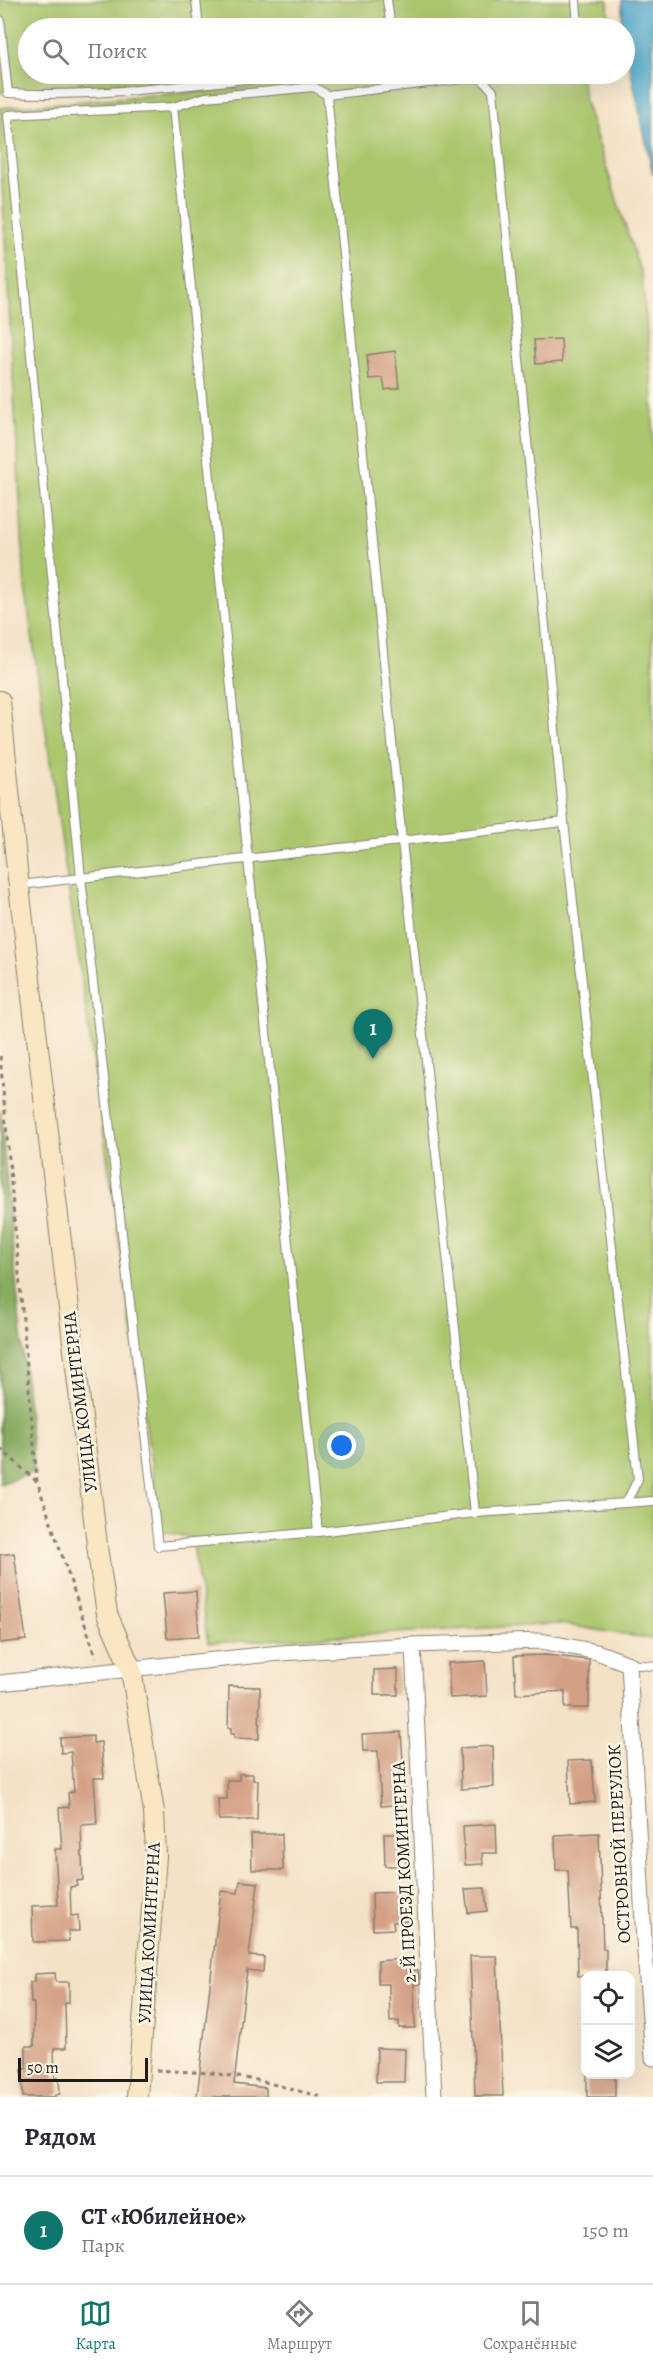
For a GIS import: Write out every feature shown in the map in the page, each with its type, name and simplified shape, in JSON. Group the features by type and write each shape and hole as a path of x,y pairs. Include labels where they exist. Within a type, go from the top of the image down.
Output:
{"street":[{"name":"УЛИЦА КОМИНТЕРНА","path":"0,701 19,885 98,1553 107,1614 131,1669 154,1812 156,1857 137,2097"},
{"path":"0,1683 280,1653 413,1645 541,1641 597,1652 629,1664"},
{"name":"2-Й ПРОЕЗД КОМИНТЕРНА","path":"413,1645 434,2097"},
{"name":"ОСТРОВНОЙ ПЕРЕУЛОК","path":"629,1664 643,1928 653,2058"}],"lane":[{"path":"196,0 198,18"},
{"path":"387,0 390,18"},
{"path":"576,0 577,18"},
{"path":"0,20 8,93 45,95 189,84"},
{"path":"420,84 327,95 314,87 205,98 173,106 8,115 81,878 158,1546 318,1532 475,1513 653,1501"},
{"path":"486,84 493,91 564,822 638,1479 626,1503"},
{"path":"327,95 402,841 475,1513"},
{"path":"173,106 318,1532"},
{"path":"19,885 564,822"},
{"path":"629,1664 653,1666"}],"path":[{"path":"0,1056 37,1481 101,1672"},
{"path":"0,1448 37,1481"},
{"path":"141,2069 212,2073 257,2080 322,2097"}],"green space":[{"path":"0,0 608,0 609,18 18,18 18,84 124,84 0,93"},
{"path":"289,84 582,84 585,102 642,277 653,396 653,1639 560,1624 208,1643 192,1538 161,1531 25,587 0,150 0,108"},
{"path":"0,1111 34,1472 0,1484"}],"water":[{"path":"622,0 653,0 653,174 633,84 635,18 622,18"}],"building":[{"path":"561,339 562,362 536,364 534,340"},
{"path":"395,351 399,388 385,390 383,378 369,379 367,355"},
{"path":"14,1553 26,1640 0,1643 0,1555"},
{"path":"196,1591 199,1636 167,1638 163,1593"},
{"path":"546,1655 589,1660 589,1708 565,1708 565,1691 516,1694 514,1656"},
{"path":"485,1661 487,1696 450,1698 448,1663"},
{"path":"398,1669 398,1695 374,1695 374,1670"},
{"path":"229,1686 260,1687 259,1739 234,1738 234,1734 231,1734 231,1728 228,1728"},
{"path":"401,1732 406,1804 381,1806 378,1751 363,1751 362,1734"},
{"path":"93,1736 93,1743 101,1742 104,1778 94,1778 97,1824 81,1825 83,1880 77,1881 77,1886 70,1887 71,1916 78,1915 79,1931 68,1931 69,1941 33,1942 32,1906 58,1905 55,1849 62,1849 59,1808 69,1807 68,1793 74,1792 71,1752 61,1753 60,1738"},
{"path":"493,1746 494,1787 461,1789 460,1748"},
{"path":"592,1760 595,1802 570,1804 568,1761"},
{"path":"239,1774 253,1774 253,1780 258,1780 257,1820 219,1820 218,1799 227,1799 227,1780 239,1780"},
{"path":"496,1824 497,1853 482,1853 483,1864 465,1865 463,1826"},
{"path":"599,1833 603,1949 606,1949 606,1971 581,1971 581,1976 578,1976 577,1929 571,1929 568,1870 556,1870 555,1835"},
{"path":"251,1834 282,1834 283,1870 252,1870"},
{"path":"384,1834 399,1834 399,1839 406,1839 406,1866 385,1866"},
{"path":"240,1881 258,1883 249,1956 264,1957 263,1972 247,1970 234,2084 266,2088 266,2097 197,2097 221,1891 238,1893"},
{"path":"485,1888 487,1911 468,1913 465,1889"},
{"path":"400,1892 400,1896 408,1896 409,1921 393,1922 394,1929 373,1930 372,1893"},
{"path":"470,1956 497,1956 503,2096 475,2096"},
{"path":"413,1958 413,1970 418,1970 419,1984 414,1984 415,2028 399,2028 399,2021 390,2022 389,1984 378,1984 378,1961"},
{"path":"55,1973 56,1982 69,1982 69,2003 65,2003 66,2048 54,2048 55,2078 59,2078 60,2094 55,2097 23,2097 22,2069 26,2069 26,2046 34,2046 34,2003 31,2003 30,1982 34,1982 34,1974"},
{"path":"377,2048 405,2049 404,2082 376,2082"},
{"path":"587,2079 615,2079 615,2097 587,2097"}],"place":[{"name":"СТ «Юбилейное»","path":"373,1059"}]}
